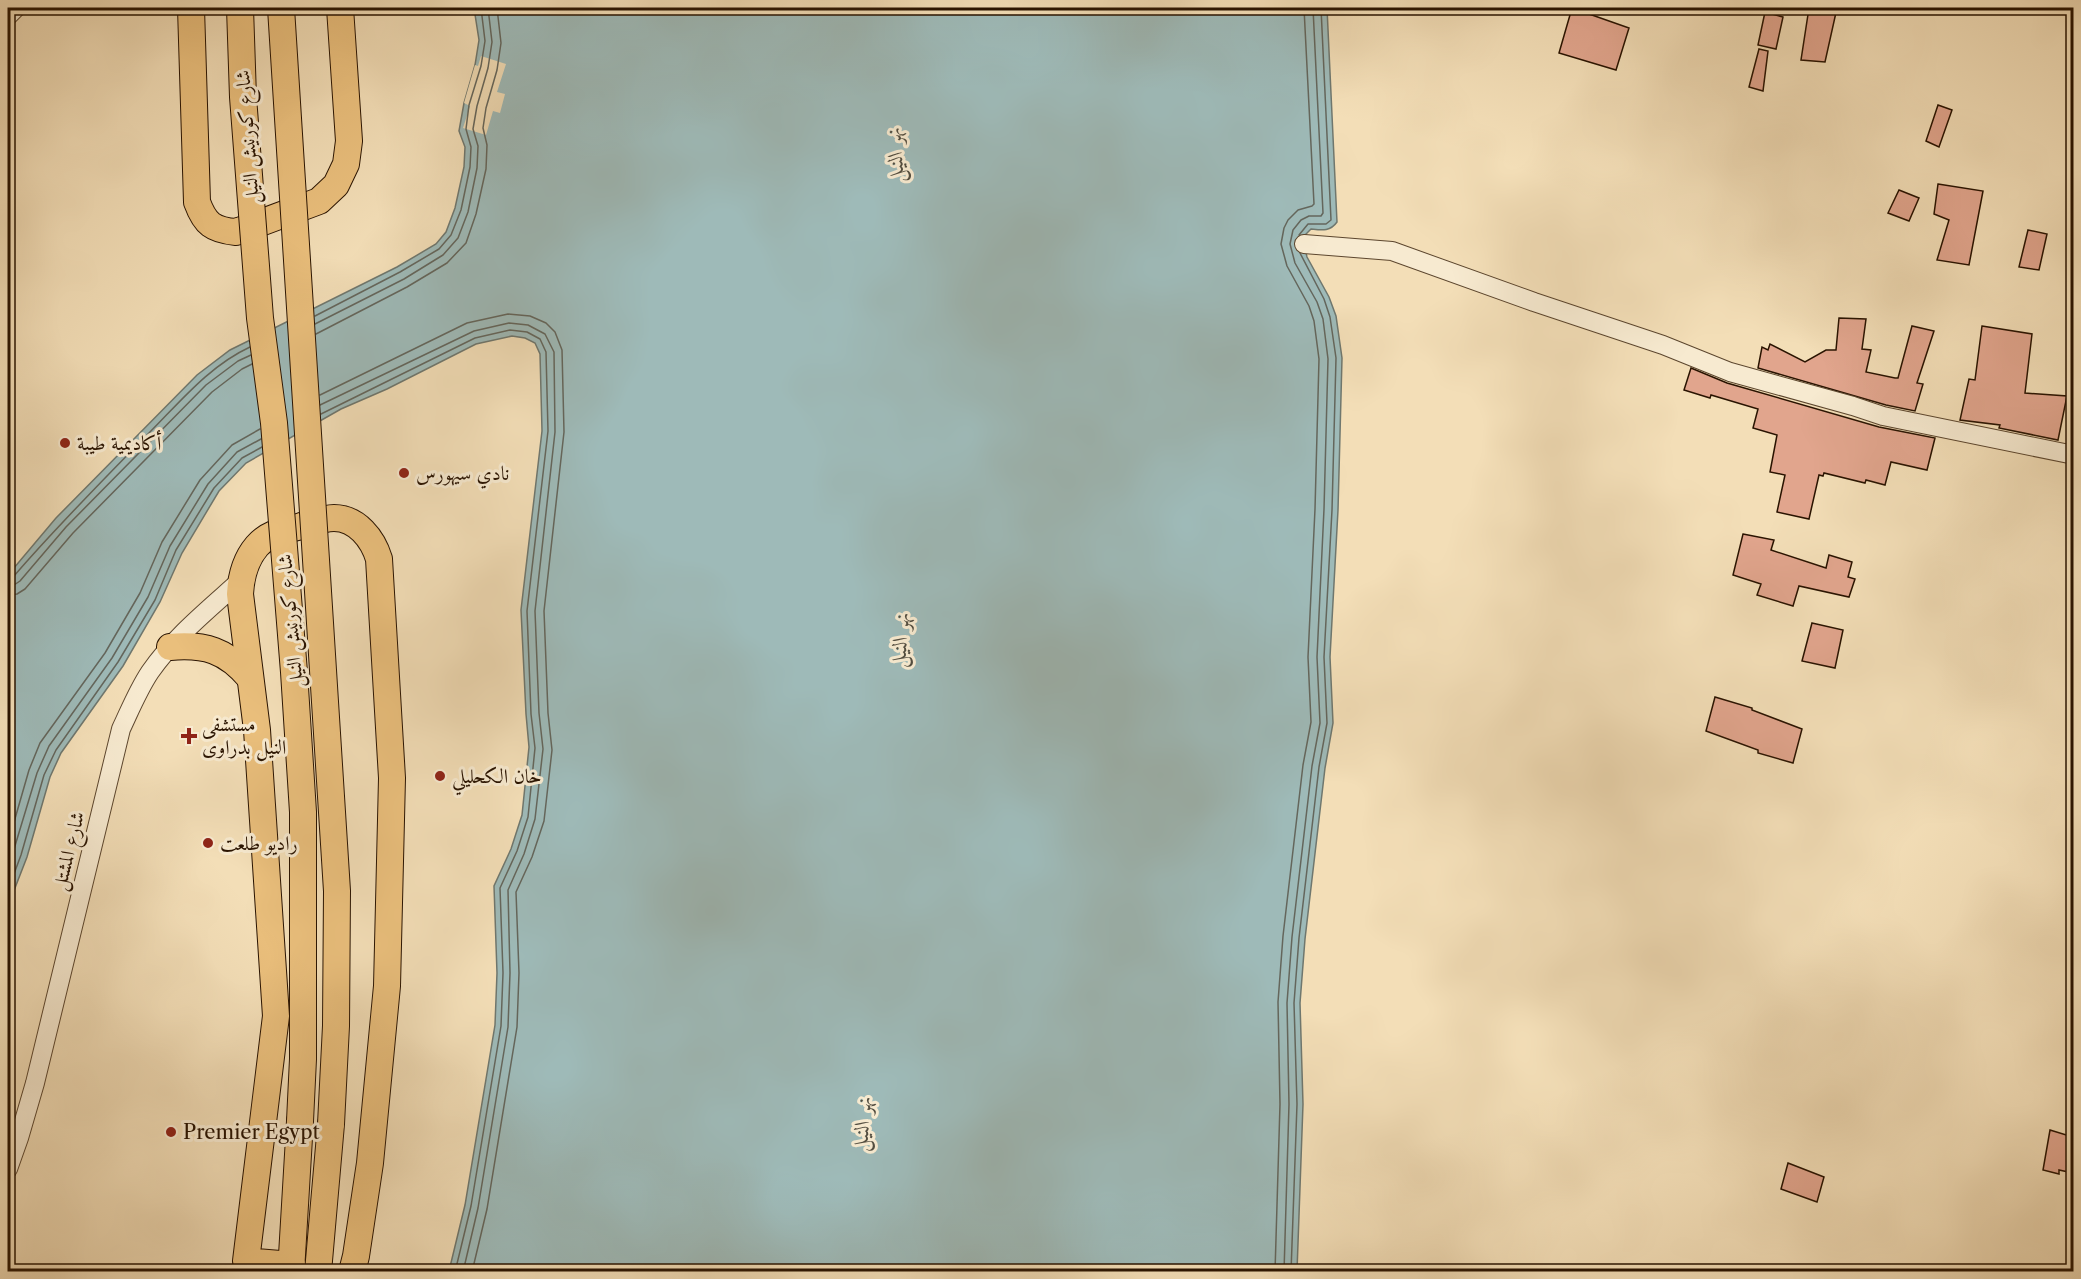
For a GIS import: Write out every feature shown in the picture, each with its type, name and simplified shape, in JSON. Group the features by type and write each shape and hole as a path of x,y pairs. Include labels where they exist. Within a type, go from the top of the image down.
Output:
{"highway":[{"path":"191,8 197,202 201,215 210,225 222,231 236,232 319,201 336,185 346,164 349,141 340,8"},
{"name":"شارع كورنيش النيل","path":"240,8 243,97 260,318 274,423 303,812 303,1059 291,1268"},
{"name":"شارع كورنيش النيل","path":"281,8 337,891 336,1026 331,1124 318,1272"},
{"path":"291,1268 246,1261 276,1016 257,742 240,594 246,562 256,547 269,535 332,518 354,524 363,530 376,548 379,559 392,778 387,986 370,1163 352,1272"},
{"path":"170,647 206,648 223,654 238,664 250,678"}],"street":[{"path":"8,16 16,8"},
{"path":"1304,244 1392,251 1663,345 1730,372 1883,416 2073,455"},
{"name":"شارع المشتل","path":"8,1169 35,1083 121,729 150,673 170,647 241,580"}],"water":[{"name":"نهر النيل","path":"474,8 1327,8 1337,222 1328,229 1311,229 1305,235 1304,244 1307,257 1329,297 1336,316 1342,358 1338,510 1330,657 1333,723 1325,768 1300,1003 1303,1104 1297,1271 449,1271 465,1205 495,1025 497,973 494,886 511,849 522,815 529,747 521,610 542,431 540,354 535,343 525,338 512,336 476,344 387,389 341,409 246,463 219,491 182,553 160,602 123,666 61,753 50,777 27,857 8,906 8,575 56,518 197,375 230,350 397,267 436,244 446,232 455,208 464,167 465,147 459,131 479,40"}],"pier":[{"path":"481,56 506,64 497,92 505,94 500,113 493,111 486,135 463,128 470,106 464,103 475,65 478,66"}],"building":[{"path":"1572,8 1629,28 1616,70 1559,53"},
{"path":"1809,8 1837,8 1825,62 1801,60"},
{"path":"1765,12 1783,17 1776,49 1758,45"},
{"path":"1759,49 1768,51 1763,91 1749,87"},
{"path":"1938,105 1952,110 1939,147 1926,141"},
{"path":"1938,184 1983,191 1969,265 1937,260 1949,220 1934,214"},
{"path":"1899,190 1919,198 1909,221 1888,213"},
{"path":"2028,230 2047,234 2039,270 2019,267"},
{"path":"1839,318 1866,319 1862,349 1871,350 1866,372 1895,378 1898,378 1912,326 1934,331 1917,383 1923,384 1915,411 1886,405 1758,368 1762,347 1768,350 1770,344 1805,362 1826,350 1836,350"},
{"path":"1982,326 2032,334 2025,393 2067,396 2058,440 1999,428 2000,425 1960,420 1969,379 1975,380"},
{"path":"1691,368 1727,383 1879,427 1935,438 1927,470 1891,462 1885,485 1866,480 1865,483 1824,473 1823,476 1819,475 1809,519 1777,512 1785,475 1770,472 1777,435 1753,428 1758,409 1711,395 1710,398 1684,390"},
{"path":"1743,534 1774,540 1771,550 1826,568 1829,555 1852,562 1848,577 1855,579 1849,597 1799,586 1793,606 1757,595 1761,584 1733,575"},
{"path":"1812,623 1843,630 1835,668 1802,661"},
{"path":"1715,697 1752,708 1752,710 1802,729 1793,763 1758,753 1758,750 1706,731"},
{"path":"2050,1130 2073,1137 2073,1173 2059,1170 2059,1174 2043,1170"},
{"path":"1788,1163 1824,1177 1817,1202 1781,1189"}],"place":[{"name":"أكاديمية طيبة","path":"65,443"},
{"name":"نادي سيهورس","path":"404,473"},
{"name":"مستشفى النيل بدراوى","path":"189,736"},
{"name":"خان الكحليلي","path":"440,776"},
{"name":"راديو طلعت","path":"208,843"},
{"name":"Premier Egypt","path":"171,1132"}]}
